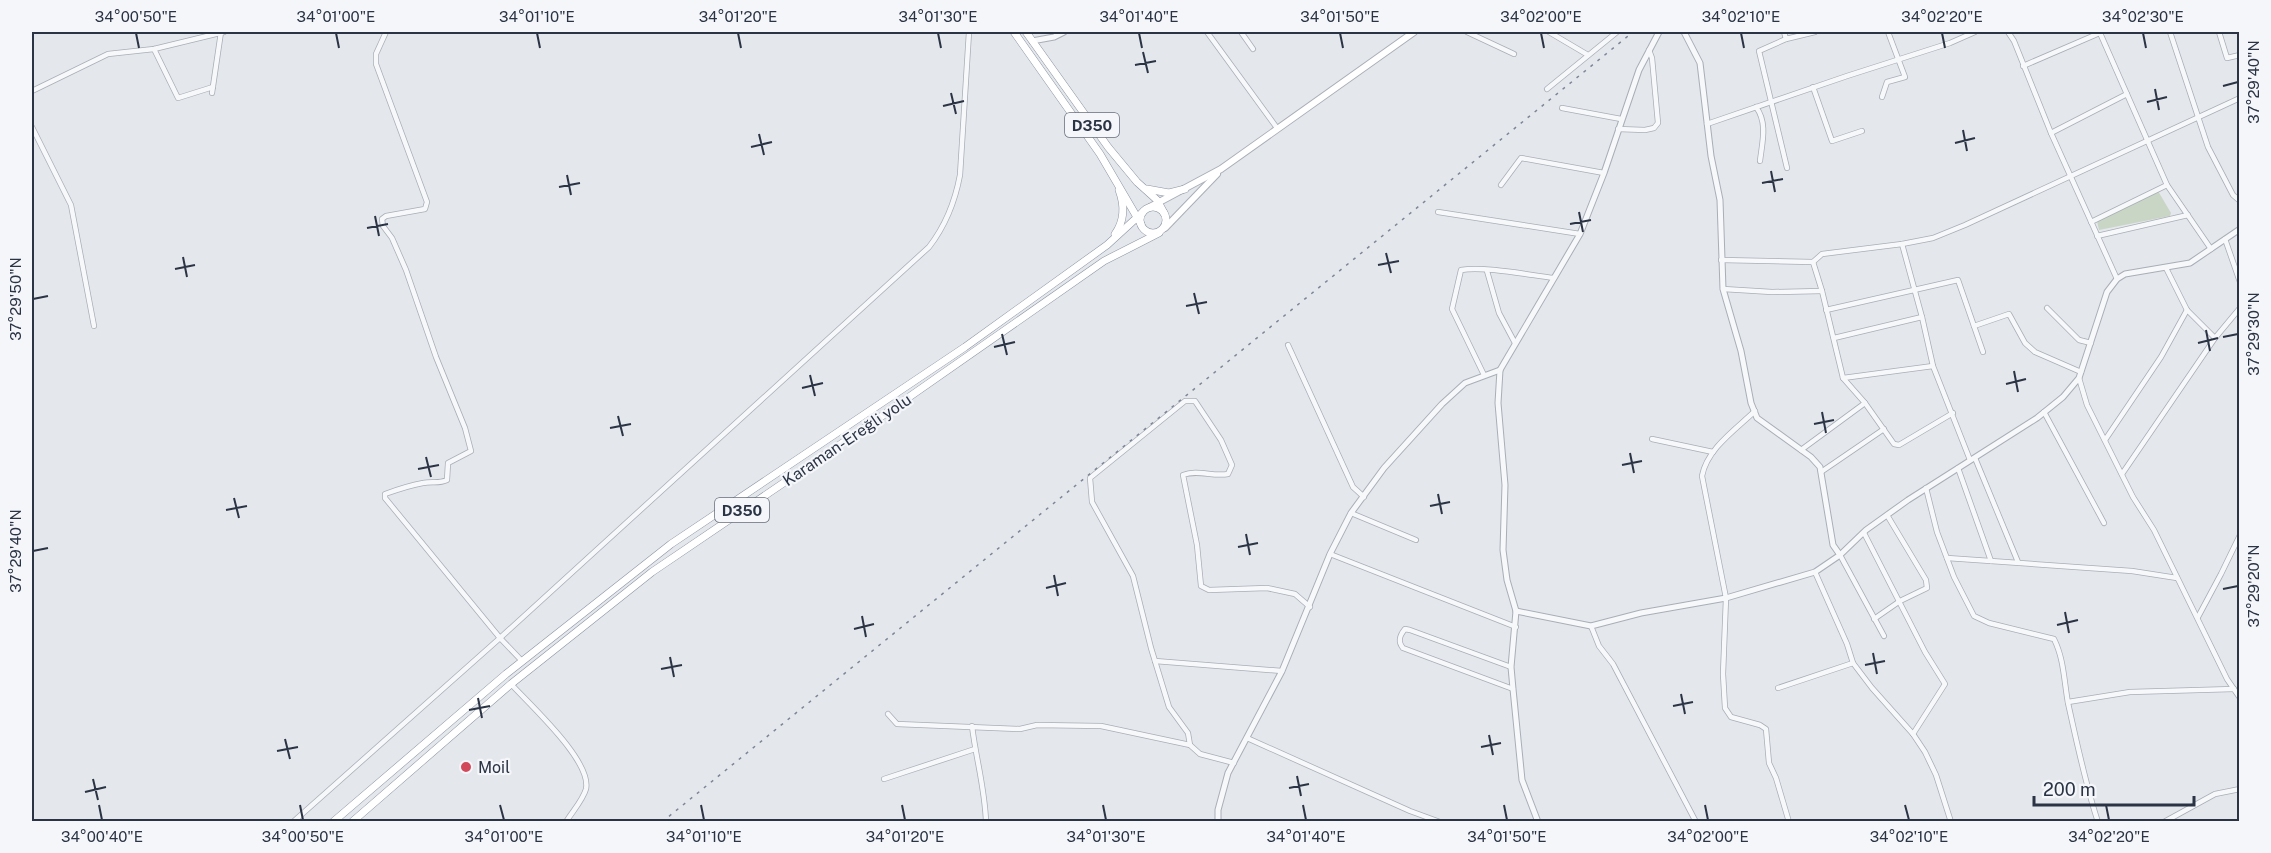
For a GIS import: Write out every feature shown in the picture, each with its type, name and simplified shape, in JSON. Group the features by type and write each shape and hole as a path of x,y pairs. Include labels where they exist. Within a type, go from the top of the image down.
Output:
{"highway":[{"name":"D350","path":"1014,32 1113,174 1121,196 1123,218 1107,245"},
{"name":"D350","path":"1026,32 1108,147 1137,182 1159,203 1164,213"},
{"path":"1113,174 1148,232 1162,230 1167,220 1158,208 1150,207 1140,218"},
{"path":"1137,182 1148,190 1159,192 1185,189"},
{"name":"Karaman-Ereğli yolu","path":"333,822 522,661 645,563 699,523 863,417 964,347 1107,245 1140,218"},
{"name":"Karaman-Ereğli yolu","path":"352,822 511,684 652,572 879,419 1104,261 1162,230"}],"main road":[{"path":"1150,207 1221,169 1414,32"},
{"path":"1162,230 1221,169"}],"street":[{"path":"32,91 108,54 154,49 222,32 213,90 178,98 154,49"},
{"path":"386,32 376,54 376,64 428,202 425,209 386,216 382,219 383,226 392,238 406,270 436,357 465,428 471,451 450,460 447,480 441,484 432,482 414,485 385,494 385,498 500,638 522,661"},
{"path":"293,822 500,638 929,247 948,218 956,197 960,175 969,32"},
{"path":"1032,41 1054,37 1064,32"},
{"path":"1207,32 1277,128"},
{"path":"1241,32 1253,49"},
{"path":"1467,32 1514,54"},
{"path":"1549,32 1588,55"},
{"path":"1546,88 1617,32"},
{"path":"1538,822 1522,780 1511,667 1516,627 1503,550 1505,485 1498,403 1500,369 1580,234 1604,173 1639,70 1659,32"},
{"path":"1684,32 1700,63 1707,124 1720,200 1723,290 1741,351 1751,403 1757,418 1816,462 1821,472 1833,545 1884,636"},
{"path":"1784,32 1786,39"},
{"path":"1787,168 1759,51 1786,39 1815,32"},
{"path":"1882,97 1887,82 1905,77 1888,32"},
{"path":"1707,124 1813,87 1899,61 1975,32"},
{"path":"2008,32 2014,41 2069,176 2117,279"},
{"path":"2023,66 2101,32 2167,185 2211,249"},
{"path":"2170,32 2208,147 2234,195 2240,201"},
{"path":"2220,32 2227,58 2240,56"},
{"path":"1618,129 1646,130 1654,128 1658,123 1652,58 1649,50"},
{"path":"1813,87 1832,141 1862,131"},
{"path":"2051,133 2127,93"},
{"path":"1721,260 1813,262 1822,254 1933,238 2240,98"},
{"path":"1756,107 1762,115 1763,128 1760,161"},
{"path":"1562,108 1621,119"},
{"path":"32,127 71,205 94,326"},
{"path":"1501,185 1521,158 1604,173"},
{"path":"2091,222 2167,185"},
{"path":"1438,213 1580,234"},
{"path":"2097,236 2188,215"},
{"path":"1515,611 1591,626 1726,598 1815,572 1840,555 1864,532 1887,515 2044,412 2063,397 2080,375 2100,308 2107,292 2117,279 2125,274 2190,262 2240,229"},
{"path":"2225,239 2240,282"},
{"path":"1902,244 1933,366 2018,562"},
{"path":"1813,262 1843,378 1865,403 1894,444 1899,445 1953,413"},
{"path":"1484,375 1452,309 1461,270 1475,267 1487,271 1554,278"},
{"path":"2166,268 2187,310 2215,338"},
{"path":"1487,271 1500,313 1515,343"},
{"path":"1826,310 1958,280 1983,352"},
{"path":"1723,290 1822,291"},
{"path":"2047,308 2079,340 2091,343"},
{"path":"2122,474 2215,338 2240,308"},
{"path":"2105,440 2161,357 2187,310"},
{"path":"1974,326 2009,314 2025,343 2035,352 2080,375 2087,405 2133,497 2154,530 2227,679 2240,698"},
{"path":"1834,338 1922,317"},
{"path":"1288,345 1353,487 1364,497"},
{"path":"1843,378 1933,366"},
{"path":"1218,822 1223,787 1282,671 1330,554 1351,513 1384,468 1442,404 1465,383 1500,369"},
{"path":"1190,745 1188,733 1169,707 1133,576 1092,502 1090,478 1185,401 1195,402 1221,440 1232,465 1228,474 1217,476 1191,472 1183,475 1197,545 1201,586 1209,590 1267,588 1295,594 1310,607"},
{"path":"1801,450 1865,403"},
{"path":"1755,411 1713,452 1704,464 1702,476 1726,598 1723,674 1725,708 1731,717 1760,725 1766,729 1769,763 1776,778 1789,822"},
{"path":"2044,412 2104,523"},
{"path":"1821,472 1884,429"},
{"path":"1652,439 1713,452"},
{"path":"1958,468 1991,561"},
{"path":"1926,488 1937,532 1954,577 1974,616 1989,623 2054,639 2061,652 2068,702 2086,783 2098,822"},
{"path":"1351,513 1416,540"},
{"path":"1874,619 1900,601 1927,588 1926,580 1887,515"},
{"path":"1864,532 1925,652 1945,684 1914,734"},
{"path":"2198,617 2240,535"},
{"path":"1330,554 1516,627"},
{"path":"1947,558 2018,562 2177,578"},
{"path":"1815,572 1853,663 1872,688 1914,734 1936,775 1951,822"},
{"path":"1591,626 1599,646 1612,664 1696,822"},
{"path":"1511,667 1410,630 1405,630 1400,637 1400,645 1403,648 1513,689"},
{"path":"1155,661 1282,671"},
{"path":"1778,688 1853,663"},
{"path":"511,684 576,755 585,775 586,790 566,822"},
{"path":"2068,702 2130,692 2234,689"},
{"path":"888,714 897,724 1020,729 1037,725 1101,726 1190,745 1200,754 1234,763"},
{"path":"972,726 985,795 986,822"},
{"path":"1247,738 1410,811 1440,822"},
{"path":"884,779 975,749"},
{"path":"2164,822 2215,794 2240,789"}],"green space":[{"path":"2158,191 2171,213 2170,216 2099,230 2097,221"}],"railway":[{"path":"662,822 1633,32"}],"place":[{"name":"Moil","path":"466,767"}]}
